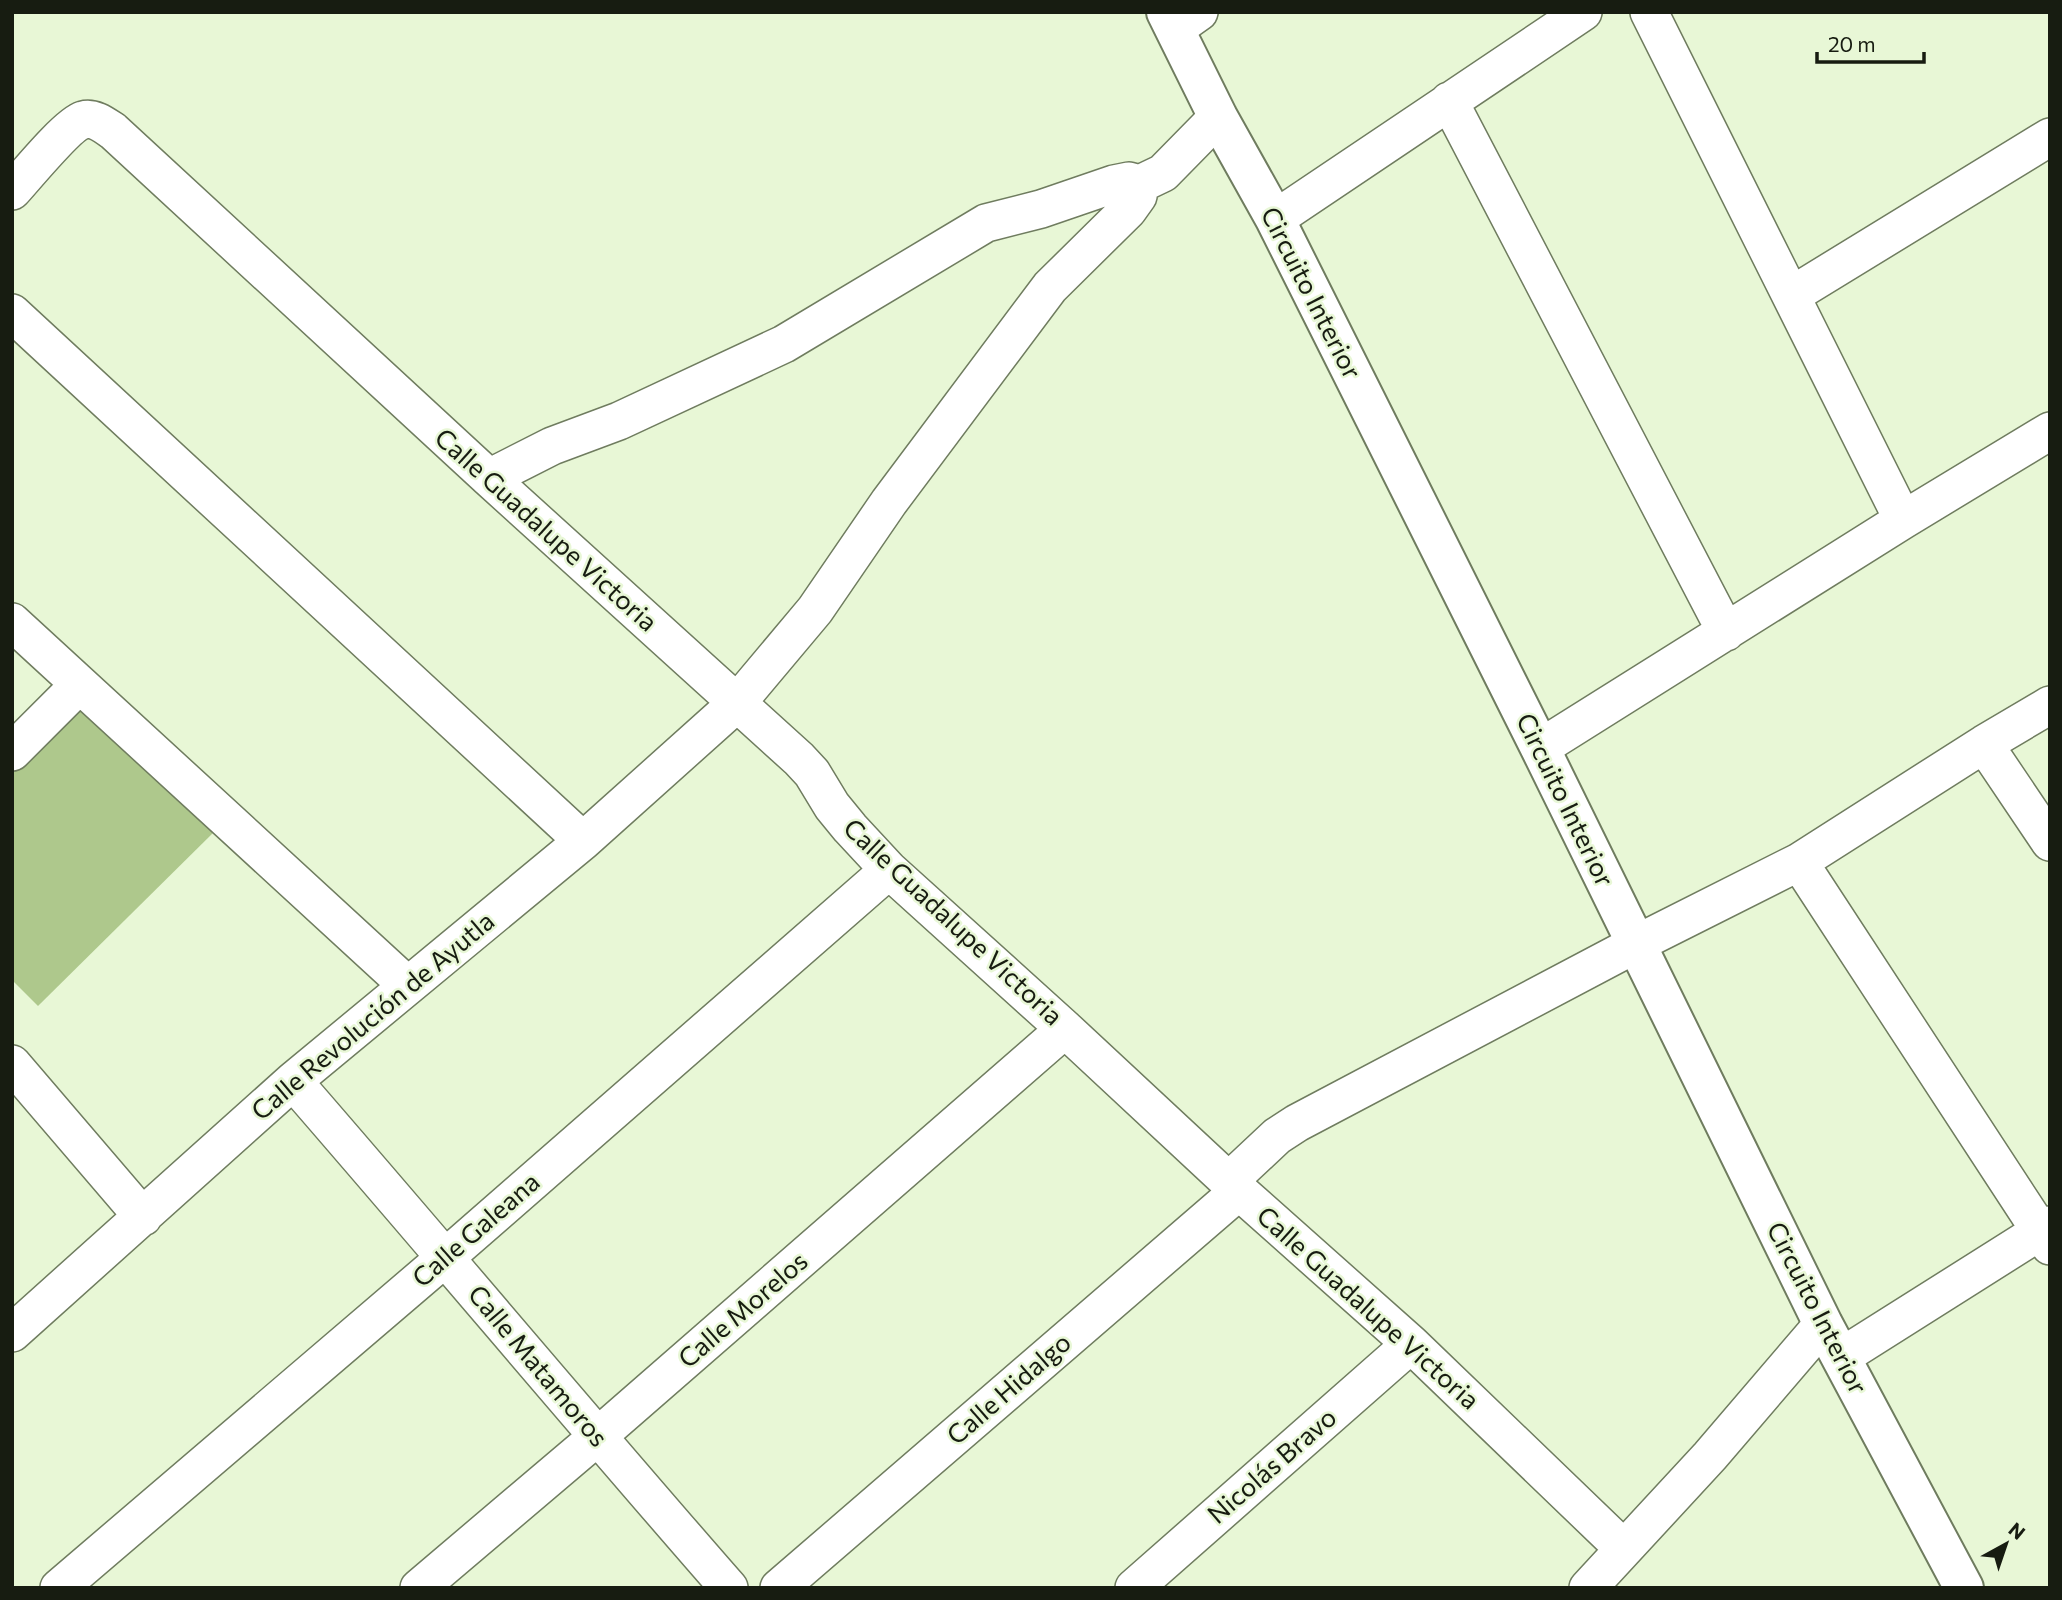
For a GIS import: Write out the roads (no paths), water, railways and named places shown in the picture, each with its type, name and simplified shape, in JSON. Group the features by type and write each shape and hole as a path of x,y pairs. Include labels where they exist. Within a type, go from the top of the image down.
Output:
{"main road":[{"name":"Circuito Interior","path":"1180,18 1218,117 1275,219 1540,748 1823,1324 1964,1588"}],"street":[{"path":"1275,219 1583,12"},
{"path":"1649,12 1903,520"},
{"path":"1449,101 1726,632"},
{"path":"489,478 552,446 619,421 784,344 986,223 1041,209 1114,184 1129,181 1140,184 1163,173 1218,117"},
{"name":"Calle Guadalupe Victoria","path":"12,191 74,125 90,119 101,123 812,773 832,806 889,870 1411,1344 1624,1549"},
{"path":"1792,295 2050,137"},
{"name":"Calle Revolución de Ayutla","path":"12,1333 293,1081 583,841 737,703 815,610 889,502 1050,287 1128,210 1138,196 1140,184"},
{"path":"12,313 583,841"},
{"path":"1540,748 2050,431"},
{"path":"12,622 407,985"},
{"path":"12,752 79,685"},
{"name":"Calle Hidalgo","path":"779,1588 1234,1186 1287,1129 1636,944 1799,862 2050,705"},
{"path":"1984,744 2050,842"},
{"path":"1799,862 2047,1234 1841,1357"},
{"name":"Calle Galeana","path":"59,1588 446,1256 889,870"},
{"name":"Calle Morelos","path":"419,1588 597,1437 1065,1029"},
{"path":"12,1064 143,1217"},
{"name":"Calle Matamoros","path":"293,1081 729,1588"},
{"path":"1588,1588 1710,1456 1823,1324"},
{"name":"Nicolás Bravo","path":"1133,1588 1411,1344"}]}
